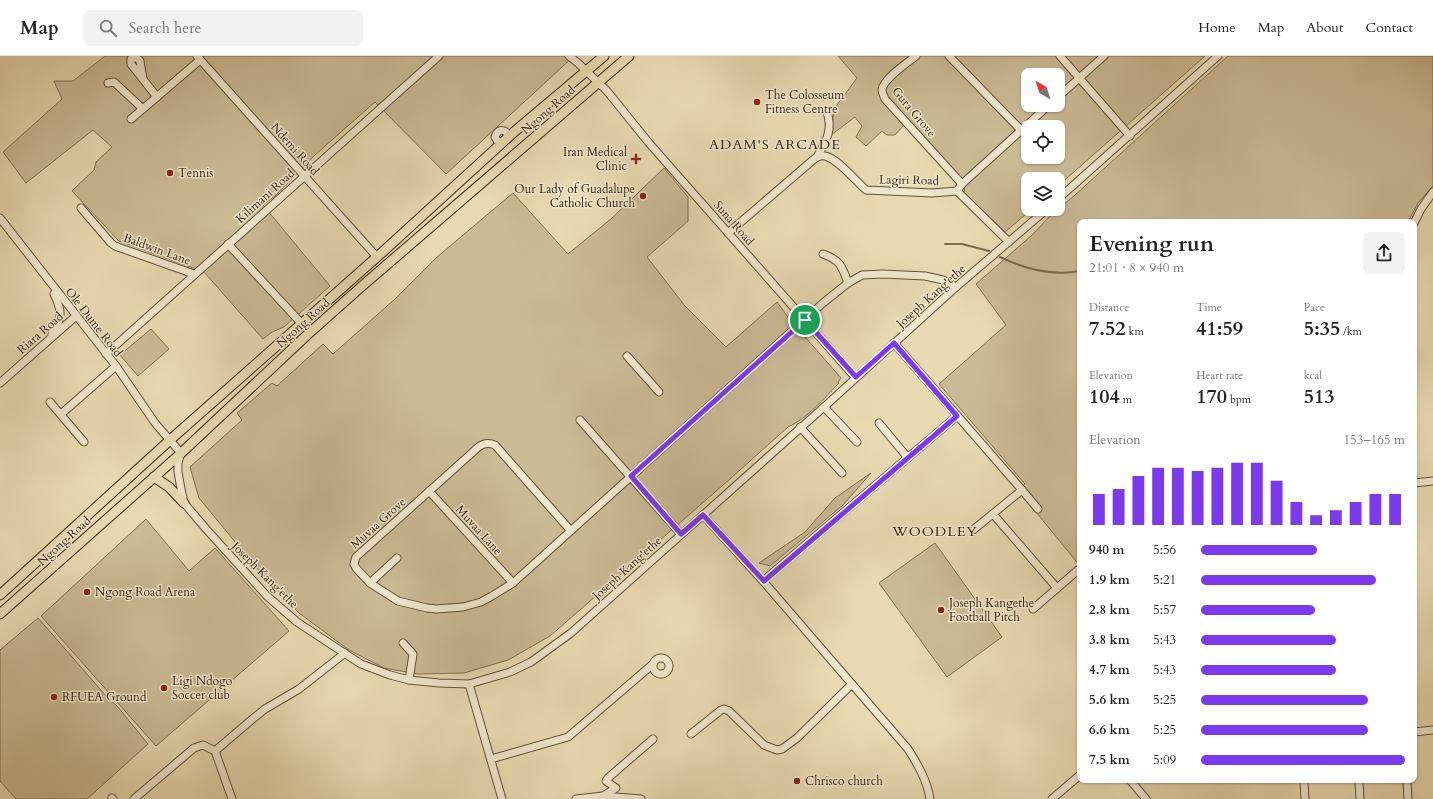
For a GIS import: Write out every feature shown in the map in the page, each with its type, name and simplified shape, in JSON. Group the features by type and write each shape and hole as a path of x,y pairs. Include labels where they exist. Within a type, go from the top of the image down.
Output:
{"main road":[{"name":"Ngong Road","path":"0,595 170,440 377,257 510,136 604,56"},
{"name":"Ngong Road","path":"0,614 181,453 307,335 361,287 629,56"},
{"path":"154,477 168,487 184,503"}],"street":[{"name":"Kilimani Road","path":"106,354 439,56"},
{"name":"Suna Road","path":"569,56 607,91 649,143 856,377"},
{"name":"Gura Grove","path":"916,56 888,79 882,88 882,92 885,98 962,184"},
{"path":"949,56 1021,130 962,184 957,191 1009,242"},
{"path":"1060,56 1130,136"},
{"path":"1065,91 1104,56"},
{"path":"1065,193 1218,56"},
{"name":"Ndemi Road","path":"198,58 305,175 377,257"},
{"path":"131,119 158,97 198,58"},
{"path":"143,78 158,97"},
{"path":"108,83 114,82 143,109"},
{"path":"728,233 817,157 828,136 830,126 830,118 826,110"},
{"path":"1032,120 1041,112"},
{"name":"Lagiri Road","path":"817,157 824,156 831,158 866,190 932,193 957,191"},
{"path":"1416,219 1433,192"},
{"name":"Baldwin Lane","path":"82,208 115,246 194,274"},
{"name":"Joseph Kang'ethe","path":"184,503 267,596 297,622 361,664 378,672 409,680 469,684 516,669 531,662 571,633 956,287 1039,216"},
{"name":"Ole Dume Road","path":"0,218 50,284 116,366 156,423 181,453"},
{"path":"228,244 302,324"},
{"path":"823,254 834,258 841,265 848,283"},
{"path":"571,530 848,283 862,275 878,274 925,276 943,280 956,287"},
{"path":"49,339 61,317 61,311 50,284"},
{"name":"Riara Road","path":"0,383 76,316"},
{"path":"894,343 1038,509"},
{"path":"627,356 660,392"},
{"path":"61,414 116,366"},
{"path":"50,402 84,442"},
{"path":"824,407 858,442"},
{"path":"764,581 957,416"},
{"path":"580,420 681,534"},
{"path":"879,423 908,458"},
{"path":"800,427 842,473"},
{"name":"Muvaa Grove","path":"486,444 493,444 571,530 512,583 492,596 477,603 454,608 427,608 398,601 370,583 356,568 353,562 356,557 429,491 480,446 486,444"},
{"path":"181,453 178,463 178,472 180,489 184,503"},
{"path":"1417,484 1433,481"},
{"path":"973,530 1022,490"},
{"name":"Muvaa Lane","path":"429,491 512,583"},
{"path":"993,514 1057,588"},
{"path":"703,515 764,581 908,748 926,784 930,799"},
{"path":"370,583 397,558"},
{"path":"1033,609 1077,571"},
{"path":"403,643 413,654 409,680"},
{"path":"215,751 255,717 299,689 345,653"},
{"path":"491,759 568,737 653,664"},
{"path":"469,684 502,799"},
{"path":"691,734 724,709 730,712 764,746 778,750 782,749 797,738 852,684"},
{"path":"1417,732 1433,730"},
{"path":"603,796 616,788 606,781 608,778 653,739"},
{"path":"134,799 194,748 203,745 215,751 232,799"},
{"path":"1052,799 1077,778"},
{"path":"1133,783 1146,799"},
{"path":"1304,783 1305,799"},
{"path":"1359,783 1360,799"},
{"path":"1406,783 1408,799"},
{"path":"576,799 603,796 641,799"}],"shaded area":[{"path":"105,56 574,56 446,174 375,102 315,155 275,196 263,205 330,286 284,327 272,332 263,339 204,272 119,241 72,191 94,170 96,162 112,147 93,130 26,183 3,152 62,99 54,81 73,81"},
{"path":"838,56 1205,56 1065,180 1065,172 1021,172 1021,216 1024,216 1005,232 964,193 965,186 904,125 895,135 887,135 882,131 866,146 856,137 862,126 855,117 831,135 834,109 857,78"},
{"path":"1228,56 1433,56 1433,186 1418,203 1410,219 1077,219 1077,562 1018,490 1025,484 939,384 1006,325 976,284 1031,236 1050,216 1065,216 1065,203"},
{"path":"664,168 688,197 688,221 647,257 685,306 726,347 777,302 791,321 841,378 838,382 839,383 809,413 788,427 550,636 508,660 464,673 418,674 384,668 349,650 299,613 264,577 199,498 190,467 242,420 237,413 272,383 277,386 323,344 333,354 395,299 437,257 513,193 568,254 612,218"},
{"path":"151,329 169,349 138,376 120,355"},
{"path":"871,473 843,505 770,566 759,563 805,532 835,498"},
{"name":"Ligi Ndogo Soccer club","path":"146,519 189,571 215,548 289,631 156,746 41,616"},
{"name":"Joseph Kangethe Football Pitch","path":"935,543 1002,637 947,677 879,583"},
{"name":"RFUEA Ground","path":"38,618 107,697 117,706 148,744 87,799 16,799 0,781 0,650"}],"waterway":[{"path":"945,244 962,244 989,251"},
{"path":"1000,257 1019,265 1049,272 1060,273 1077,271"}],"place":[{"name":"The Colosseum Fitness Centre","path":"757,102"},
{"name":"Iran Medical Clinic","path":"636,159"},
{"name":"Tennis","path":"170,173"},
{"name":"Our Lady of Guadalupe Catholic Church","path":"643,196"},
{"name":"Ngong Road Arena","path":"87,592"},
{"name":"Joseph Kangethe Football Pitch","path":"941,610"},
{"name":"Ligi Ndogo Soccer club","path":"164,688"},
{"name":"RFUEA Ground","path":"54,697"},
{"name":"Chrisco church","path":"797,781"}],"district":[{"name":"ADAM'S ARCADE","path":"775,144"},
{"name":"WOODLEY","path":"935,531"}],"route":[{"path":"805,320 856,377 894,343 957,416 764,581 703,515 681,534 631,476 805,320"}]}
